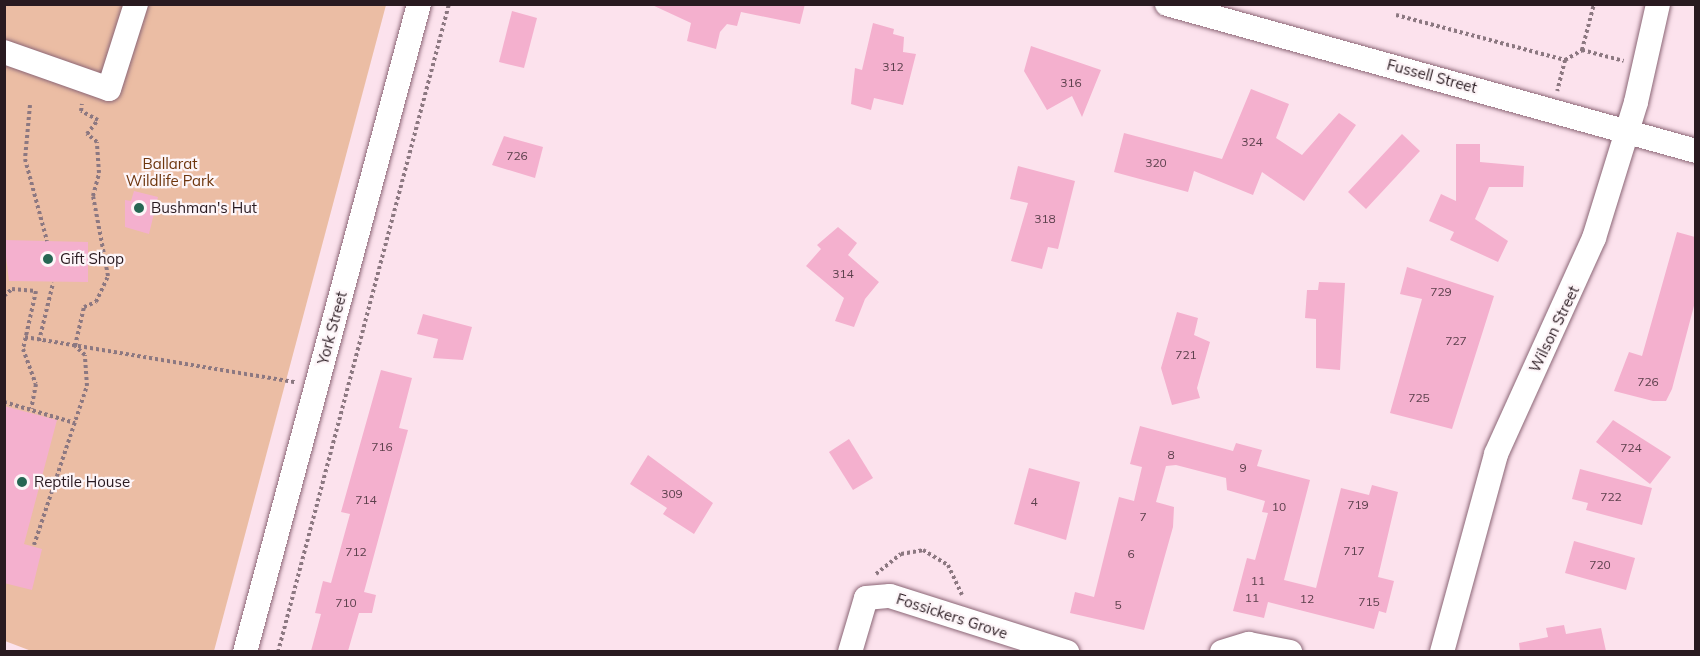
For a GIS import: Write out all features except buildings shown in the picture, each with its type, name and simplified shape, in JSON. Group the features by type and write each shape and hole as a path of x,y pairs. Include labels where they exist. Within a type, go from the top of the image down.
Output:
{"street":[{"path":"4,52 109,89 136,4"},
{"name":"York Street","path":"245,651 419,4"},
{"name":"Fussell Street","path":"1167,4 1626,129 1695,151"},
{"name":"Wilson Street","path":"1442,651 1496,454 1580,276 1645,66 1658,4"},
{"name":"Fossickers Grove","path":"868,598 901,597 1067,651"},
{"path":"850,651 868,598"},
{"path":"1222,651 1249,644 1290,651"}],"path":[{"path":"278,651 449,4"},
{"path":"1582,50 1594,4"},
{"path":"1396,15 1565,60"},
{"path":"1552,109 1565,60 1582,50 1645,66"},
{"path":"75,346 84,307 96,302 105,289 109,263 93,196 99,173 97,142 87,134 98,120 81,111 82,104"},
{"path":"30,105 24,159 47,241"},
{"path":"39,341 52,283"},
{"path":"4,296 12,289 36,291 23,349 36,384 31,409"},
{"path":"25,337 134,357 316,384"},
{"path":"34,545 87,386 85,355 75,346"},
{"path":"4,402 75,423"},
{"path":"868,598 881,568 919,550 948,565 966,603"}],"green space":[{"name":"Ballarat Wildlife Park","path":"4,5 386,5 214,651 34,652 5,641"}],"place":[{"name":"Bushman's Hut","path":"139,208"},
{"name":"Gift Shop","path":"48,259"},
{"name":"Reptile House","path":"22,482"}]}
